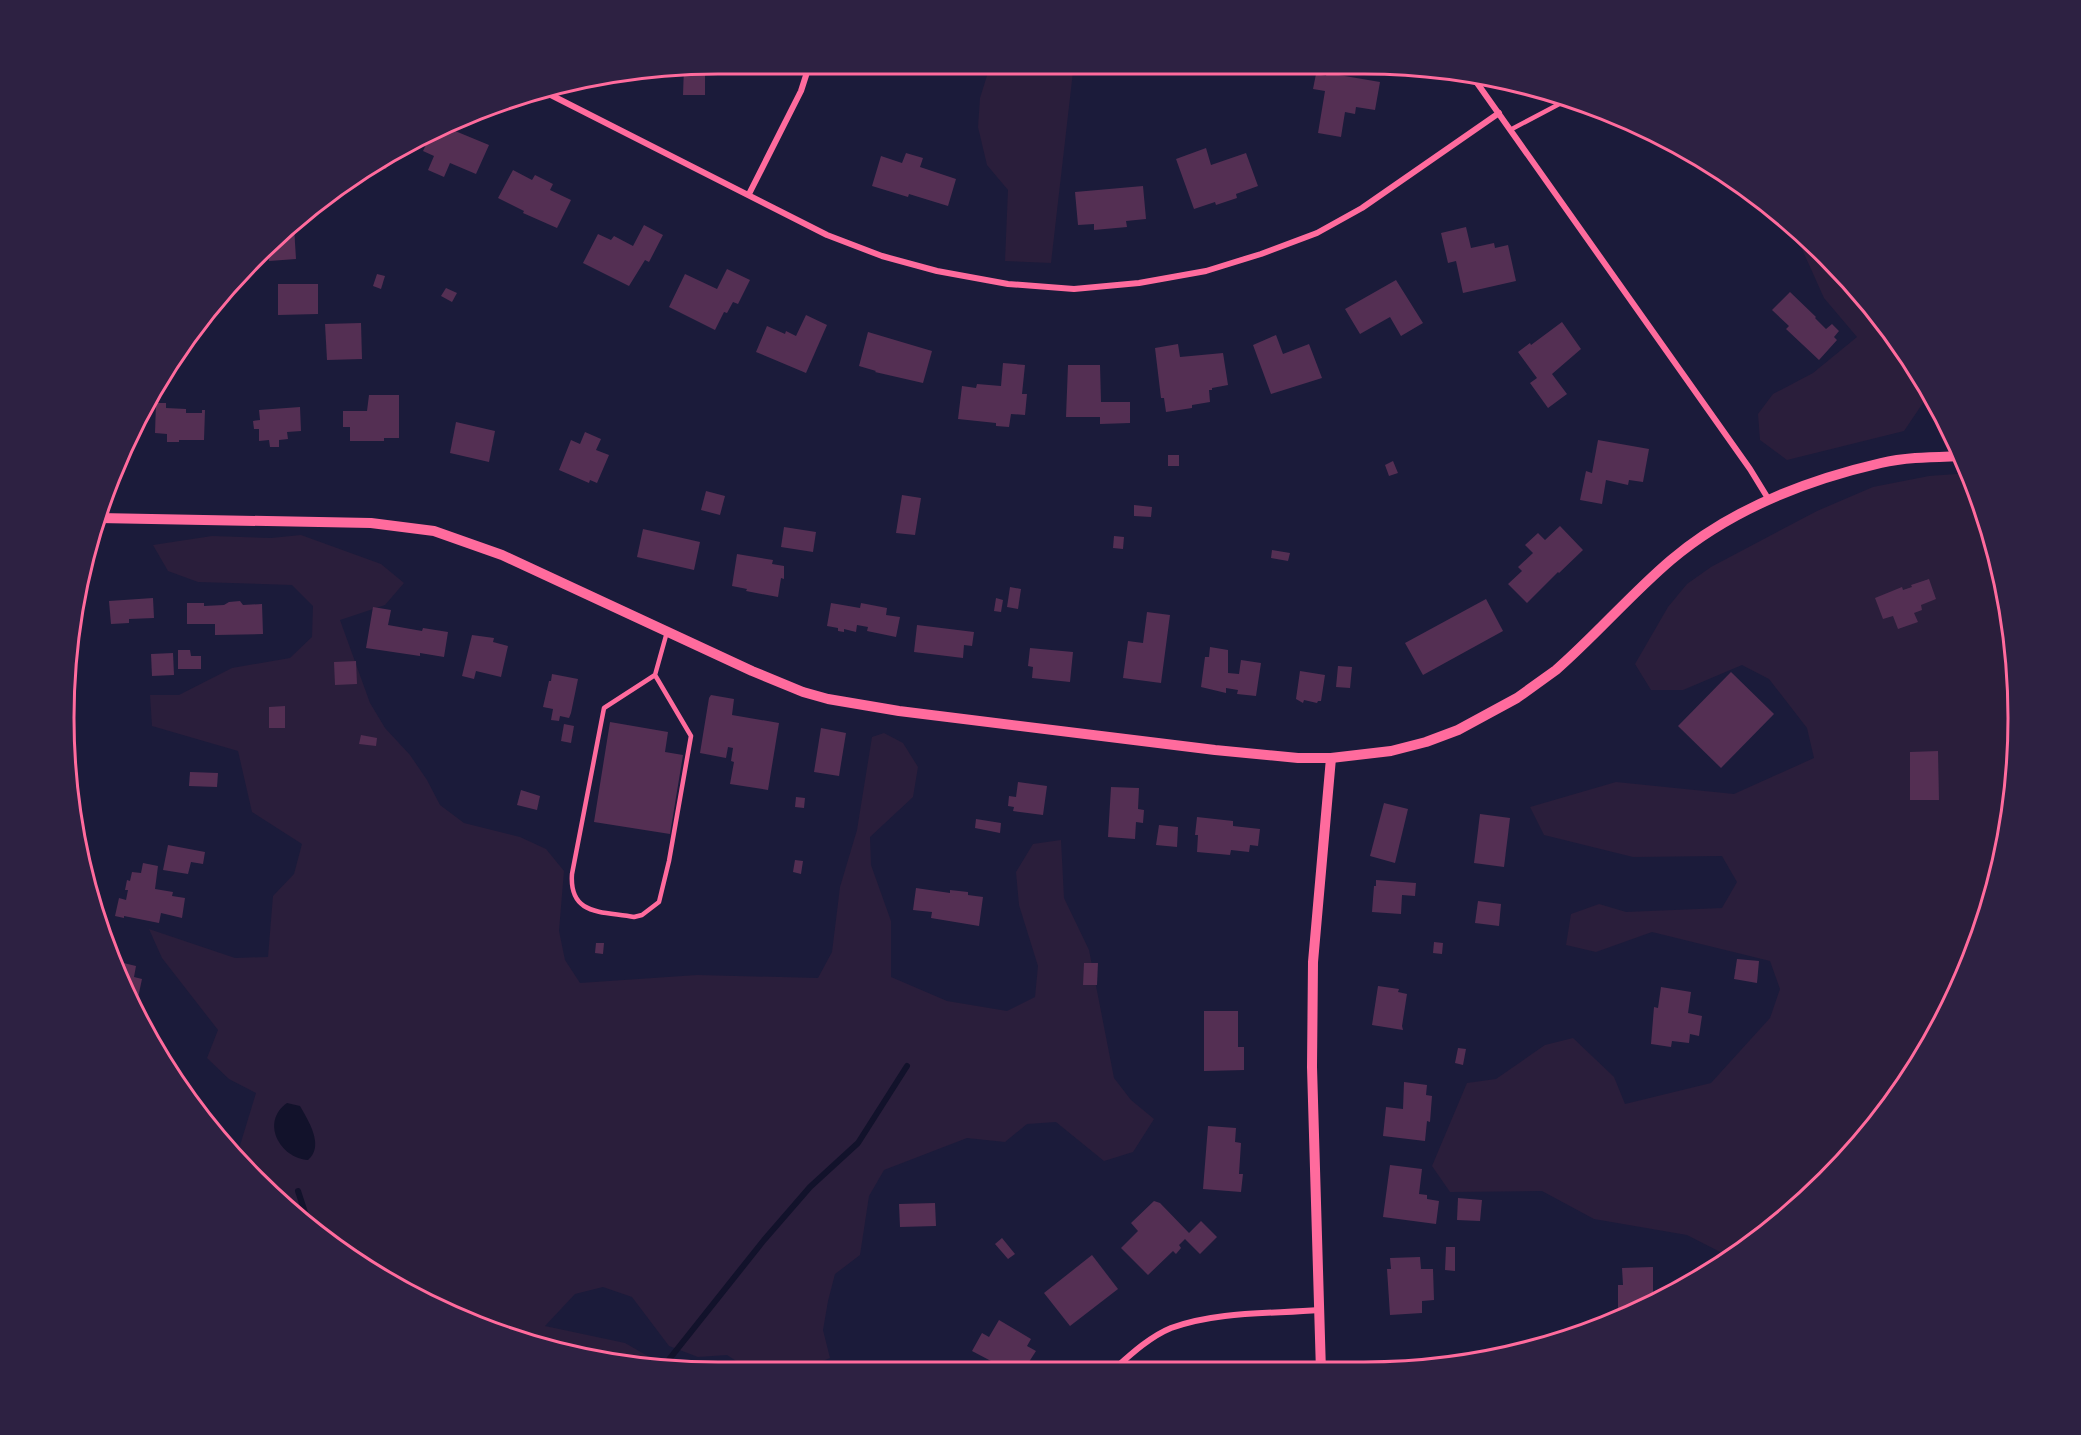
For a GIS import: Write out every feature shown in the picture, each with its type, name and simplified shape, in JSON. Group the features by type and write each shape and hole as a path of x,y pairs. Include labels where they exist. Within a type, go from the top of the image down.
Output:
{"street":[{"path":"748,194 801,91 806,74"},
{"path":"1477,84 1750,469 1769,500"},
{"path":"552,95 827,235 882,256 937,272 1008,284 1074,289 1139,283 1206,271 1261,255 1317,233 1362,208 1499,113"},
{"path":"105,518 371,523 434,531 502,555 778,682 820,697 855,704 1215,750 1298,758 1331,758 1391,751 1426,742 1486,717 1525,693 1556,670 1649,579 1693,543 1729,520 1769,500 1820,480 1882,463 1952,457"},
{"path":"1321,1362 1312,1066 1313,962 1331,758"},
{"path":"1123,1362 1140,1347 1169,1329 1205,1318 1319,1310"}],"lane":[{"path":"1510,129 1559,104"},
{"path":"655,675 691,736 669,861 659,902 642,915 634,917 587,908 576,901 571,887 572,873 604,708 655,675 667,632"}],"shaded area":[{"path":"988,74 1073,74 1051,263 1005,261 1008,190 987,165 978,127 980,98"},
{"path":"1803,247 1819,262 1874,325 1924,401 1904,431 1787,460 1760,440 1758,414 1773,394 1813,373 1857,337 1824,298"},
{"path":"1959,474 1986,551 2002,633 2008,718 2006,760 1995,843 1986,884 1973,925 1941,1002 1899,1075 1848,1142 1819,1173 1788,1202 1722,1253 1687,1235 1594,1219 1542,1191 1450,1192 1432,1166 1467,1083 1496,1079 1545,1045 1573,1038 1614,1077 1625,1104 1711,1083 1770,1018 1780,989 1770,961 1652,932 1596,952 1566,945 1571,914 1599,904 1626,912 1722,908 1737,882 1722,856 1633,857 1544,835 1530,807 1616,782 1734,794 1814,758 1807,728 1769,679 1742,665 1683,690 1651,690 1635,664 1668,607 1687,584 1711,567 1817,511 1873,487 1929,476"},
{"path":"301,535 381,564 404,583 385,605 340,620 370,703 385,728 410,755 440,805 464,823 520,837 546,849 564,871 559,931 565,960 580,983 697,975 818,978 832,952 840,887 857,830 872,737 884,733 903,743 918,767 913,797 870,837 871,865 891,921 891,977 947,1001 1007,1011 1035,997 1038,966 1019,905 1016,872 1033,844 1061,840 1064,898 1089,950 1114,1078 1131,1100 1154,1119 1133,1152 1104,1161 1056,1122 1027,1124 1005,1142 967,1138 884,1170 869,1196 860,1255 835,1274 823,1330 830,1358 821,1362 738,1362 727,1355 698,1357 669,1346 632,1297 603,1287 575,1294 545,1326 625,1343 651,1358 551,1340 510,1327 433,1295 360,1253 293,1202 239,1148 256,1093 229,1079 207,1058 218,1030 162,958 149,929 235,958 268,957 273,896 294,874 302,844 252,812 238,751 152,726 150,695 179,695 232,668 290,658 312,637 313,606 292,585 198,582 168,571 153,545 212,536 271,538"},
{"path":"287,1103 300,1106 313,1133 315,1148 308,1160 289,1153 277,1138 274,1129 275,1120 279,1111"}],"building":[{"path":"705,74 705,95 683,95 684,75"},
{"path":"1316,74 1326,76 1333,74 1380,82 1375,110 1356,107 1355,114 1345,112 1341,137 1318,133 1325,91 1313,89"},
{"path":"454,131 489,145 476,174 450,163 444,177 428,170 434,156 423,151 427,143"},
{"path":"1206,148 1211,165 1246,153 1258,186 1236,194 1237,198 1194,209 1176,159"},
{"path":"906,153 923,158 920,167 956,179 948,206 872,186 881,156 902,163"},
{"path":"513,170 532,180 535,175 553,184 550,190 571,200 557,228 523,213 524,211 498,198"},
{"path":"1143,186 1146,219 1126,221 1127,227 1094,230 1094,224 1078,225 1075,192"},
{"path":"644,225 663,235 649,262 645,260 629,286 583,263 598,234 611,240 614,236 633,246"},
{"path":"1466,227 1471,248 1494,243 1495,248 1508,245 1516,281 1463,293 1456,261 1448,263 1441,233"},
{"path":"294,232 296,259 269,261 269,256"},
{"path":"727,269 750,280 738,304 733,302 727,313 724,312 715,330 669,307 685,274 717,289"},
{"path":"377,274 385,276 381,289 373,286"},
{"path":"1396,280 1423,323 1401,336 1390,317 1360,334 1345,309"},
{"path":"278,284 318,284 318,314 278,315"},
{"path":"446,288 457,293 452,302 441,296"},
{"path":"1790,292 1826,329 1832,324 1839,331 1834,337 1837,340 1819,360 1786,329 1789,326 1772,310"},
{"path":"806,315 827,325 806,373 756,352 767,326 796,336"},
{"path":"1562,322 1581,349 1552,374 1567,394 1548,408 1530,383 1537,378 1518,352"},
{"path":"361,323 362,359 327,360 325,324"},
{"path":"868,332 932,351 923,383 859,366"},
{"path":"1276,335 1283,354 1309,344 1322,378 1271,394 1253,345"},
{"path":"1178,344 1180,357 1223,353 1228,385 1209,390 1210,402 1192,405 1192,408 1166,412 1164,398 1161,398 1155,348"},
{"path":"1003,363 1025,365 1022,394 1027,394 1025,415 1011,414 1009,427 996,426 996,423 958,419 962,386 976,388 977,384 1001,386"},
{"path":"1068,365 1100,365 1101,402 1130,402 1130,423 1100,424 1100,417 1066,417"},
{"path":"369,395 399,395 399,438 384,438 384,441 350,441 350,427 343,427 343,411 367,411"},
{"path":"156,403 166,403 166,408 186,409 186,413 202,413 202,410 205,410 204,440 167,442 167,434 155,433"},
{"path":"300,407 301,431 287,432 288,439 279,440 279,447 270,447 269,440 259,441 259,429 254,429 253,421 260,420 259,410"},
{"path":"456,422 495,431 489,462 450,453"},
{"path":"585,432 601,439 596,450 609,455 597,483 590,480 589,483 559,470 571,440 580,444"},
{"path":"1598,440 1649,449 1643,482 1629,480 1628,485 1606,480 1602,504 1580,500 1586,471 1592,473"},
{"path":"1168,455 1179,455 1179,466 1168,466"},
{"path":"1393,461 1398,473 1389,476 1385,465"},
{"path":"706,491 725,496 720,515 701,510"},
{"path":"902,495 921,498 915,535 896,533"},
{"path":"1134,505 1152,507 1151,517 1134,516"},
{"path":"1560,526 1583,550 1527,603 1508,584 1522,571 1518,567 1533,553 1525,545 1538,533 1545,540"},
{"path":"784,527 816,532 813,552 781,547"},
{"path":"643,529 700,542 694,570 637,557"},
{"path":"1114,536 1124,537 1123,549 1113,548"},
{"path":"1272,550 1290,553 1288,561 1271,558"},
{"path":"737,554 773,560 772,564 784,566 784,579 781,578 778,597 732,586"},
{"path":"1929,579 1936,599 1921,605 1922,610 1914,613 1918,622 1898,629 1893,616 1883,619 1875,598 1902,587 1903,590 1912,587 1911,585"},
{"path":"1010,587 1021,589 1018,609 1007,607"},
{"path":"153,598 154,618 129,619 129,623 111,624 109,601"},
{"path":"996,598 1003,600 1001,612 994,611"},
{"path":"1486,599 1503,631 1423,675 1405,643"},
{"path":"240,601 243,605 262,604 263,634 215,635 215,624 187,624 187,603 204,603 204,606"},
{"path":"831,603 860,608 861,603 887,608 886,615 900,617 896,637 867,631 868,627 857,625 856,632 844,629 844,632 838,631 838,628 827,626"},
{"path":"373,607 391,610 388,625 422,631 423,628 448,632 444,657 366,648"},
{"path":"1147,612 1170,615 1161,683 1123,678 1128,641 1143,643"},
{"path":"917,625 974,632 972,646 964,645 963,658 914,652"},
{"path":"472,635 494,638 493,642 508,646 501,677 476,671 474,679 462,676"},
{"path":"1210,647 1228,650 1228,673 1239,674 1241,660 1261,663 1256,696 1237,694 1238,690 1226,688 1226,693 1201,687 1205,657 1209,657"},
{"path":"1030,648 1073,652 1070,682 1032,678 1033,667 1028,666"},
{"path":"178,650 190,650 191,656 201,656 201,669 178,669"},
{"path":"173,653 174,675 152,676 151,654"},
{"path":"356,661 357,684 335,685 334,662"},
{"path":"1338,666 1352,667 1350,688 1336,687"},
{"path":"1300,671 1325,675 1321,701 1317,703 1304,700 1303,703 1296,699"},
{"path":"1731,672 1774,714 1721,768 1678,726"},
{"path":"552,674 578,679 569,718 560,716 559,721 551,720 553,709 543,707"},
{"path":"711,695 734,699 732,715 779,723 768,790 730,784 734,762 731,761 733,748 728,747 726,758 700,753"},
{"path":"285,706 285,728 269,728 269,707"},
{"path":"610,722 668,732 665,752 683,755 670,834 594,822"},
{"path":"564,724 574,726 571,743 561,741"},
{"path":"821,728 846,733 839,776 814,772"},
{"path":"361,735 377,738 376,746 359,744"},
{"path":"1938,751 1939,800 1910,800 1910,752"},
{"path":"190,772 218,773 217,787 189,786"},
{"path":"1018,782 1047,786 1043,815 1013,811 1014,807 1008,806 1009,796 1016,797"},
{"path":"1111,787 1139,788 1138,809 1144,810 1143,823 1136,822 1135,839 1108,837"},
{"path":"521,790 540,796 537,810 517,805"},
{"path":"796,797 805,798 804,808 795,807"},
{"path":"1384,803 1408,809 1395,863 1370,856"},
{"path":"1480,814 1510,818 1504,867 1474,863"},
{"path":"1197,817 1233,821 1233,826 1260,829 1258,846 1250,845 1249,852 1231,850 1230,855 1197,852 1198,835 1195,835"},
{"path":"976,819 1001,823 1000,833 975,828"},
{"path":"1159,825 1178,827 1177,847 1156,845"},
{"path":"168,845 205,852 203,864 191,862 188,874 163,870"},
{"path":"795,860 803,861 801,874 793,872"},
{"path":"143,863 158,866 155,889 173,892 172,896 185,898 182,918 161,913 159,923 115,916 119,898 126,900 127,880 130,881 132,872 141,873"},
{"path":"1376,880 1416,883 1415,896 1402,895 1401,914 1372,912"},
{"path":"916,888 950,893 950,890 968,892 968,895 983,897 979,926 931,918 932,912 913,910"},
{"path":"1478,901 1501,904 1499,926 1475,923"},
{"path":"1434,942 1443,943 1442,954 1433,953"},
{"path":"596,943 604,943 603,954 595,953"},
{"path":"1737,959 1759,961 1757,983 1734,979"},
{"path":"123,963 136,966 134,977 142,979 138,998"},
{"path":"1084,963 1098,963 1097,985 1083,985"},
{"path":"1378,986 1399,989 1398,992 1407,994 1403,1030 1372,1025"},
{"path":"1661,987 1691,992 1688,1013 1702,1016 1699,1036 1690,1034 1689,1043 1672,1041 1671,1047 1651,1044 1654,1007 1658,1008"},
{"path":"1204,1011 1238,1011 1238,1047 1244,1047 1244,1070 1204,1071"},
{"path":"1458,1048 1466,1049 1463,1065 1455,1063"},
{"path":"1404,1082 1427,1085 1426,1095 1432,1096 1430,1122 1427,1121 1425,1141 1383,1136 1386,1107 1403,1109"},
{"path":"1208,1126 1236,1128 1235,1142 1241,1143 1239,1174 1243,1174 1241,1192 1203,1189"},
{"path":"1390,1165 1422,1169 1419,1194 1427,1195 1427,1199 1439,1201 1436,1224 1383,1217"},
{"path":"1458,1198 1482,1200 1480,1221 1457,1220"},
{"path":"1154,1201 1160,1203 1189,1233 1201,1221 1217,1237 1200,1254 1185,1239 1179,1245 1181,1248 1176,1254 1173,1251 1148,1275 1121,1248 1138,1231 1131,1223"},
{"path":"935,1203 936,1226 900,1227 899,1204"},
{"path":"1002,1238 1015,1254 1008,1259 995,1244"},
{"path":"1446,1247 1455,1247 1455,1271 1445,1270"},
{"path":"1092,1255 1118,1289 1070,1326 1044,1293"},
{"path":"1420,1257 1421,1269 1433,1269 1434,1300 1422,1301 1422,1313 1390,1315 1387,1269 1391,1269 1390,1258"},
{"path":"1653,1267 1653,1292 1618,1308 1618,1285 1623,1285 1622,1268"},
{"path":"999,1320 1031,1339 1027,1346 1036,1351 1029,1362 990,1362 972,1351 982,1333 989,1337"}],"waterway":[{"path":"669,1359 764,1240 810,1187 858,1143 907,1066"},
{"path":"298,1191 305,1211"}]}
